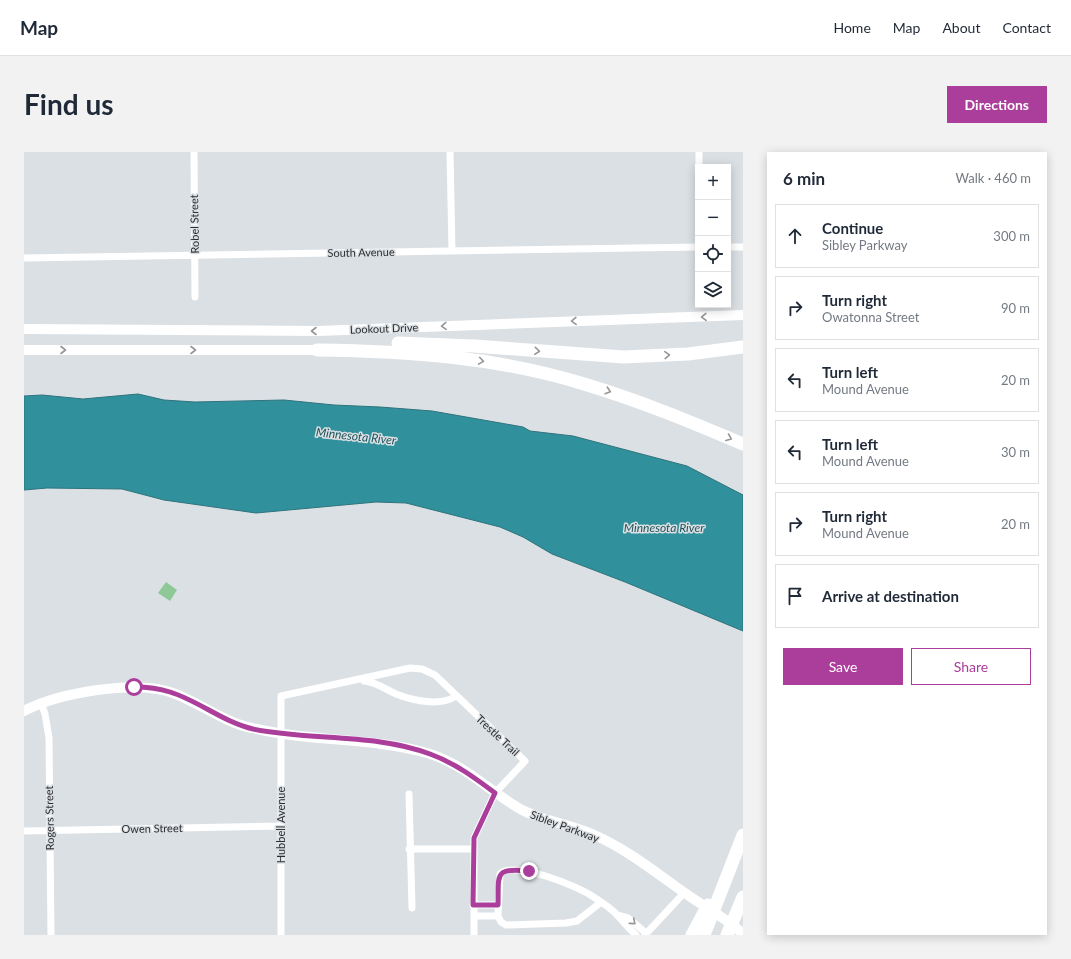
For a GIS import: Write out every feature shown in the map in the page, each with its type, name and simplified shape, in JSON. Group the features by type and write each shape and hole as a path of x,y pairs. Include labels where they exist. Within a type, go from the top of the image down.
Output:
{"highway":[{"path":"317,350 391,343 474,346 624,357 688,354 743,347"},
{"path":"317,350 394,351 433,354 546,374 619,395 743,444"},
{"path":"704,935 743,835"},
{"path":"692,935 731,863"},
{"path":"728,935 738,920 743,897"}],"main road":[{"name":"Lookout Drive","path":"24,329 318,331 743,315"},
{"path":"24,350 317,350"},
{"name":"Sibley Parkway","path":"24,711 41,702 65,696 134,687 147,687 171,692 239,725 281,733 389,744 430,754 462,769 495,793 532,815 578,828 612,844 641,861 743,934"},
{"name":"Sibley Parkway","path":"708,909 738,920"}],"street":[{"name":"Robel Street","path":"194,152 195,297"},
{"path":"450,152 452,251"},
{"path":"699,152 699,164"},
{"name":"South Avenue","path":"24,258 195,254 695,247"},
{"path":"731,247 743,247"},
{"name":"Trestle Trail","path":"281,696 410,668 422,669 435,675 525,761 495,793"},
{"name":"Trestle Trail","path":"358,680 371,681 416,701 436,702 451,700 456,696"},
{"name":"Hubbell Avenue","path":"281,696 283,714 281,733 280,826 281,935"},
{"name":"Rogers Street","path":"41,702 45,714 49,738 51,935"},
{"path":"474,935 473,849 477,828 495,793"},
{"path":"409,794 409,849 412,908"},
{"name":"Owen Street","path":"24,830 280,826"},
{"path":"409,849 473,849"},
{"path":"600,903 577,921 566,923 506,924 501,922 498,916 500,874 503,871 512,869 529,871 574,887 593,896 617,915 636,935"},
{"path":"617,915 628,918 645,934 684,893"},
{"path":"473,905 498,905"},
{"path":"474,916 498,916"}],"green space":[{"path":"166,582 177,590 170,601 158,593"}],"water":[{"name":"Minnesota River","path":"138,394 164,400 195,402 284,400 334,405 432,411 523,427 530,431 573,436 687,466 743,495 743,631 625,582 552,554 523,537 500,527 406,503 376,502 256,513 164,500 122,489 47,488 24,490 24,396 42,395 83,399"}],"route":[{"path":"134,687 147,687 171,692 226,720 254,729 378,742 430,754 444,760 462,769 495,793 477,828 474,838 473,905 498,905 498,883 500,874 503,871 512,869 529,871"}]}
